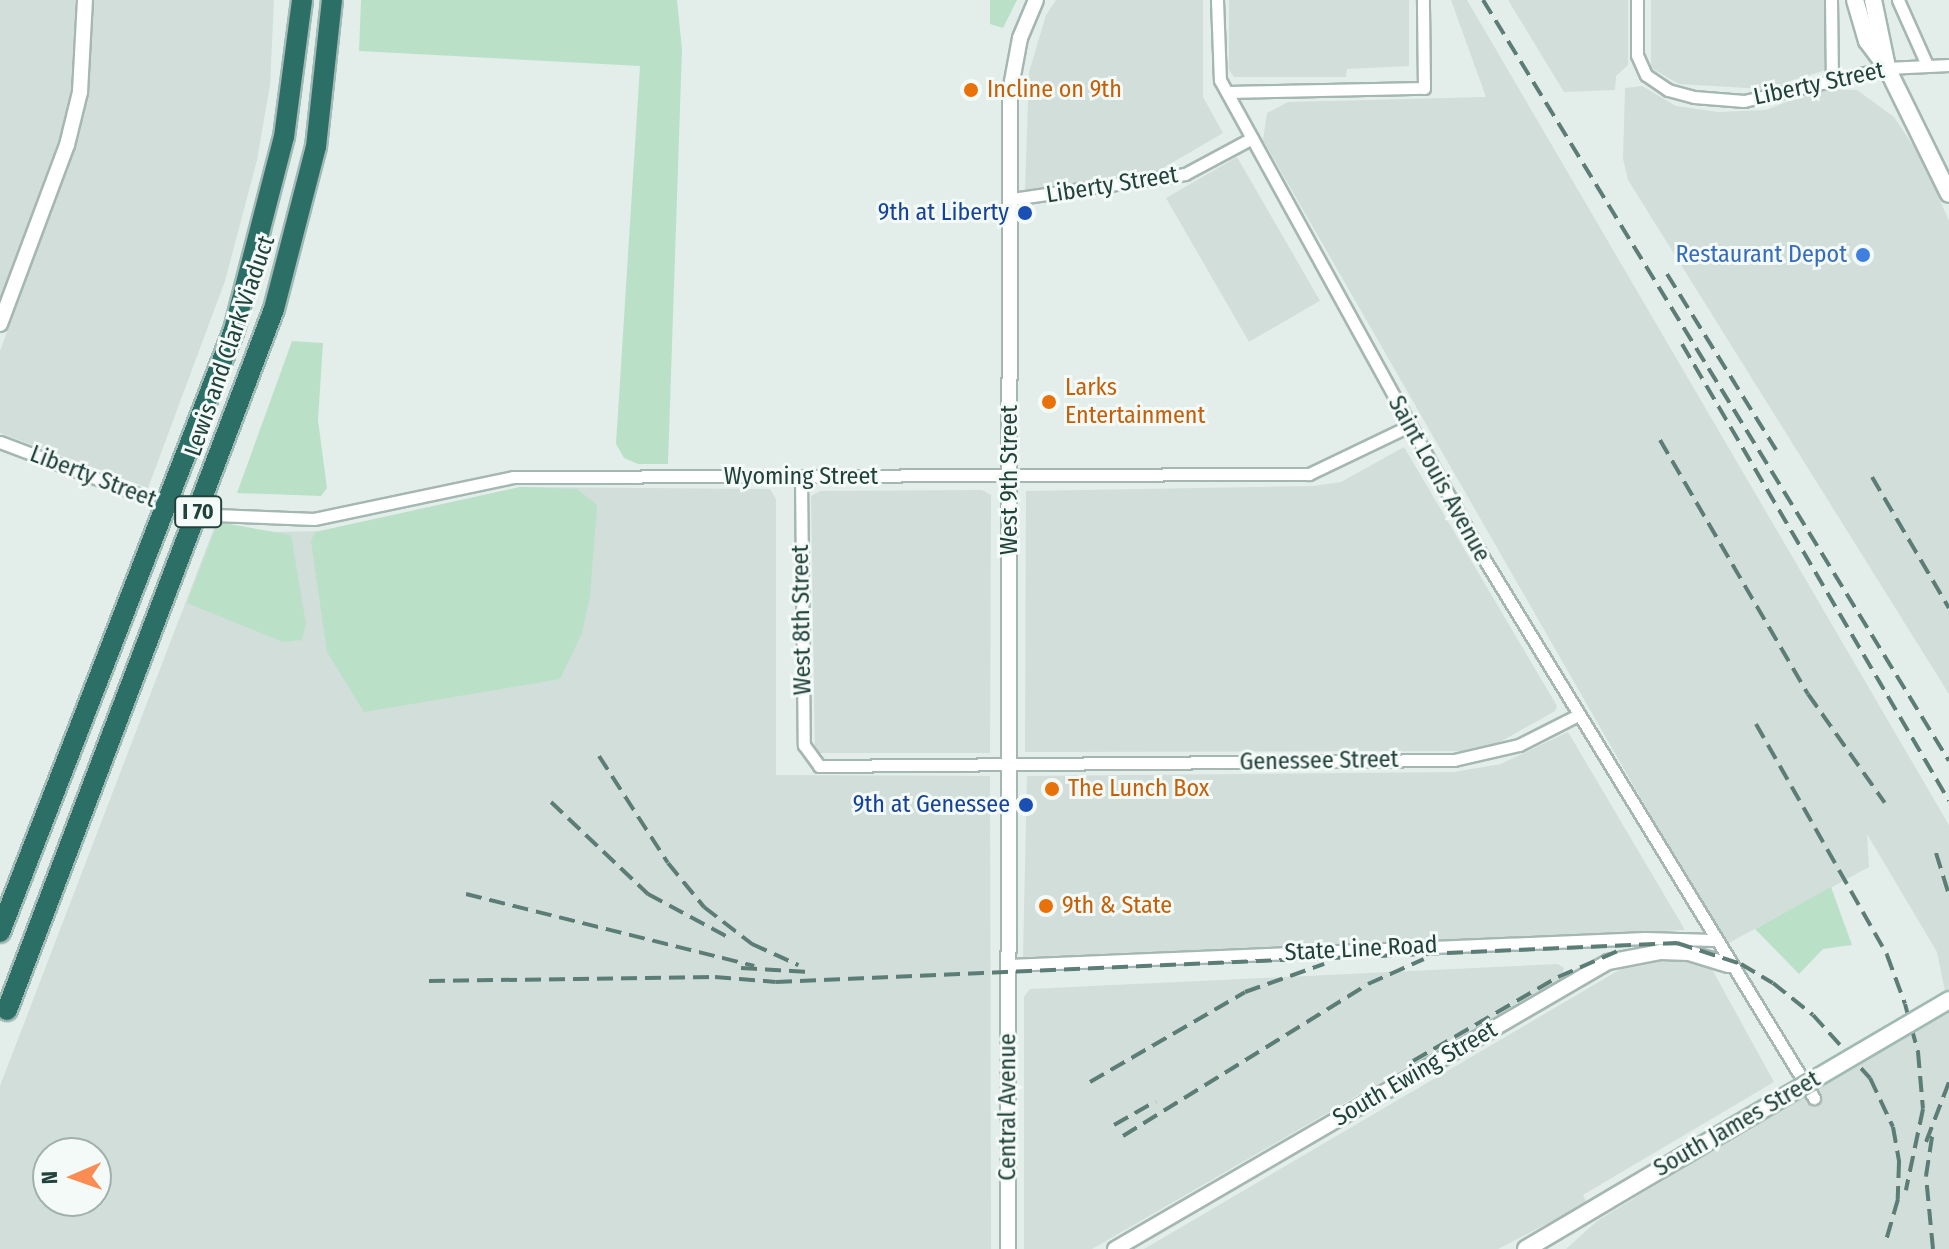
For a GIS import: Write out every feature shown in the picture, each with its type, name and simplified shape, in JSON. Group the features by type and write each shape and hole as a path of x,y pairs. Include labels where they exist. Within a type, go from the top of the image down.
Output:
{"highway":[{"name":"Lewis and Clark Viaduct","path":"0,932 234,330 284,137 302,0"},
{"name":"Lewis and Clark Viaduct","path":"7,1010 274,309 316,147 332,0"}],"main road":[{"path":"1855,0 1867,41 1887,68 1949,194"},
{"path":"1873,0 1887,68"},
{"name":"South James Street","path":"1526,1249 1949,1000"}],"street":[{"path":"0,324 70,132 80,92 85,0"},
{"name":"West 9th Street","path":"1009,965 1010,92 1020,38 1036,0"},
{"name":"Saint Louis Avenue","path":"1217,0 1218,72 1252,138 1409,426 1578,715 1728,965 1814,1098"},
{"path":"1227,92 1424,88 1423,0"},
{"name":"Liberty Street","path":"1637,0 1637,55 1646,75 1668,90 1694,97 1744,101 1832,78 1887,68 1949,65"},
{"path":"1831,0 1832,78"},
{"path":"1898,0 1927,65"},
{"name":"Liberty Street","path":"1012,199 1185,174 1252,138"},
{"name":"Wyoming Street","path":"187,509 314,519 513,477 1309,474 1409,426"},
{"name":"Liberty Street","path":"0,442 187,509"},
{"name":"West 8th Street","path":"801,477 804,745 812,761"},
{"name":"Genessee Street","path":"812,761 829,768 1454,760 1519,745 1578,715"},
{"name":"State Line Road","path":"1009,965 1599,939 1713,940"},
{"name":"South Ewing Street","path":"1115,1249 1608,962 1661,952 1689,953 1728,965"},
{"name":"Central Avenue","path":"1008,1249 1009,965"}],"shaded area":[{"path":"0,0 75,0 75,69 65,122 0,299"},
{"path":"92,0 274,0 270,85 257,160 225,281 148,488 0,433 0,351 78,139 89,84"},
{"path":"1056,0 1203,0 1203,97 1223,133 1158,171 1051,192 1025,191 1029,72 1046,15"},
{"path":"1229,0 1409,0 1409,66 1347,69 1346,77 1234,77 1229,70"},
{"path":"1451,0 1467,0 1949,825 1949,1249 1566,1249 1597,1221 1948,1006 1937,952 1867,834 1869,867 1725,945 1263,140 1267,113 1288,102 1486,97"},
{"path":"1508,0 1628,0 1628,65 1616,76 1615,90 1564,92"},
{"path":"1651,0 1826,0 1826,70 1764,89 1679,84 1651,68"},
{"path":"1642,86 1676,106 1718,112 1766,110 1820,89 1857,90 1894,117 1922,159 1949,221 1949,694 1628,180 1623,159 1625,88"},
{"path":"1237,157 1320,301 1249,342 1166,198"},
{"path":"1404,447 1557,706 1555,711 1493,746 1472,751 1025,752 1026,491 1313,486 1341,482"},
{"path":"520,487 770,489 776,499 776,775 990,776 991,1249 0,1249 0,1086 216,523 274,532 322,531"},
{"path":"982,490 991,495 990,753 815,753 811,496 820,491"},
{"path":"1568,732 1685,930 1023,957 1027,776 1454,772 1501,764"},
{"path":"1699,958 1708,962 1774,1082 1583,1195 1587,1203 1498,1249 1144,1249 1633,962"},
{"path":"1558,964 1564,968 1561,978 1092,1249 1024,1249 1024,997 1030,989"}],"green space":[{"path":"361,0 677,0 682,49 668,464 638,464 624,458 616,444 640,66 359,51"},
{"path":"990,0 1017,0 1003,28 990,24"},
{"path":"292,341 323,343 318,420 327,488 321,496 237,493"},
{"path":"520,487 577,489 597,505 590,596 582,633 560,679 364,712 327,652 311,541 315,532"},
{"path":"218,522 291,535 306,624 302,640 283,642 187,603"},
{"path":"1831,887 1852,945 1823,949 1799,974 1755,929"}],"railway":[{"path":"1483,0 1949,761"},
{"path":"1667,274 1776,450"},
{"path":"1682,344 1949,801"},
{"path":"1660,440 1808,694 1885,803"},
{"path":"1872,477 1949,608"},
{"path":"1756,724 1887,955 1905,1004 1918,1052 1923,1109 1906,1190"},
{"path":"599,756 668,863 704,907 752,944 798,965"},
{"path":"551,802 648,894 726,936"},
{"path":"1936,853 1949,895"},
{"path":"466,894 754,966"},
{"path":"429,981 715,977 776,982 1677,943 1741,964 1773,983 1813,1015 1870,1078 1893,1127 1899,1162 1898,1199 1885,1244"},
{"path":"1413,1061 1558,977 1620,950"},
{"path":"1123,1136 1368,984 1424,959"},
{"path":"1090,1082 1245,992 1324,964"},
{"path":"741,968 809,972"},
{"path":"1926,1142 1949,1082"},
{"path":"1114,1125 1156,1101"},
{"path":"1933,1131 1926,1176 1933,1249"}],"place":[{"name":"Incline on 9th","path":"971,90"},
{"name":"9th at Liberty","path":"1025,213"},
{"name":"Restaurant Depot","path":"1863,255"},
{"name":"Larks Entertainment","path":"1049,402"},
{"name":"The Lunch Box","path":"1052,789"},
{"name":"9th at Genessee","path":"1026,805"},
{"name":"9th & State","path":"1046,906"}]}
